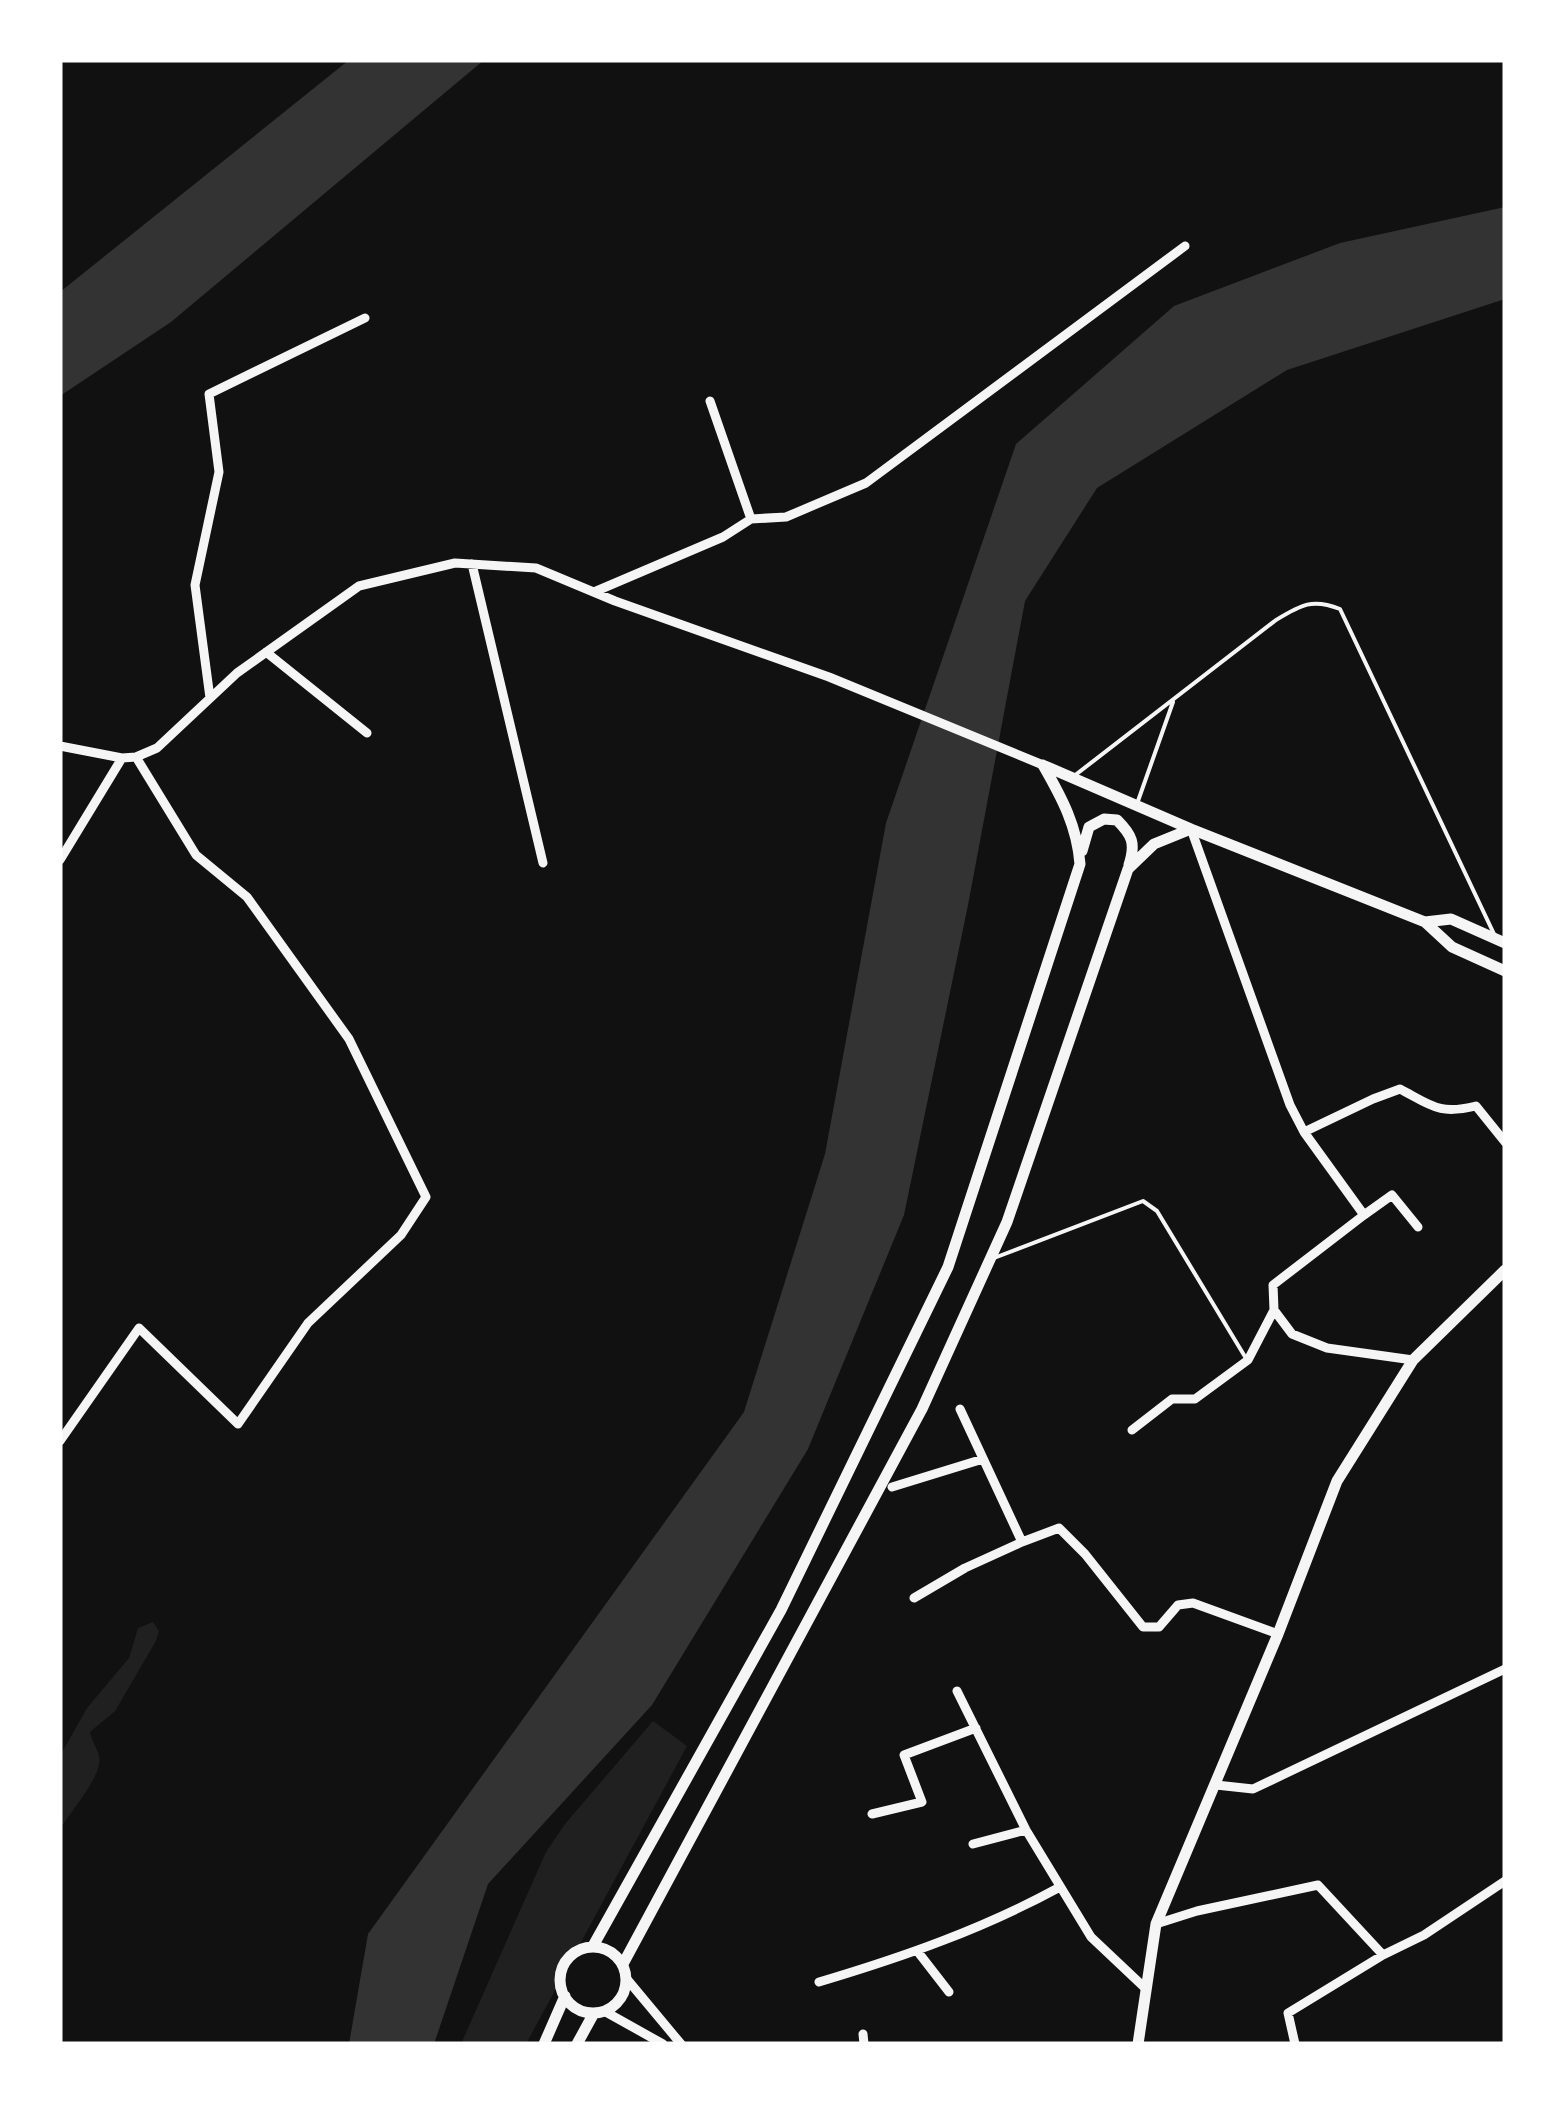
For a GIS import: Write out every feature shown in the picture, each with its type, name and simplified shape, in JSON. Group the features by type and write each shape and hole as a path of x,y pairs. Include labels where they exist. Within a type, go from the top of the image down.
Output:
{"main road":[{"path":"1043,765 1191,829 1426,922 1452,947 1505,971"},
{"path":"1043,765 1073,822 1080,864"},
{"path":"593,1946 781,1610 948,1267 1090,828 1104,819 1117,820 1132,835 1134,851 1007,1222 902,1452 623,1964"},
{"path":"1128,869 1154,844 1191,829"},
{"path":"1426,922 1451,919 1501,940"},
{"path":"1138,2044 1156,1924 1278,1634 1337,1481 1413,1360 1505,1270"},
{"path":"577,2044 599,2012 622,1996 626,1978 623,1964 608,1949 593,1946 576,1951 562,1967 560,1978 565,1996 574,2007 599,2012"},
{"path":"544,2044 565,1996"}],"street":[{"path":"594,592 723,537 751,519 786,518 866,483 1185,246"},
{"path":"210,698 194,586 220,472 209,394 366,318"},
{"path":"710,401 751,519"},
{"path":"60,746 122,758 157,748 266,652 359,586 455,563 536,568 829,678 1043,765"},
{"path":"472,564 543,864"},
{"path":"266,652 367,733"},
{"path":"60,1441 139,1328 238,1424 308,1323 401,1236 426,1197 349,1039 247,896 196,855 136,757"},
{"path":"60,860 122,758"},
{"path":"1191,829 1290,1105 1304,1132 1364,1214"},
{"path":"1304,1132 1373,1098 1400,1090 1435,1110 1476,1106 1505,1142"},
{"path":"1132,1430 1172,1399 1195,1399 1248,1360 1274,1310 1273,1286 1364,1214 1392,1195 1418,1227"},
{"path":"1274,1310 1292,1334 1327,1348 1413,1360"},
{"path":"960,1409 1022,1542"},
{"path":"892,1487 983,1459"},
{"path":"914,1598 965,1568 1060,1528 1143,1627 1159,1627 1178,1606 1193,1604 1278,1634"},
{"path":"1216,1785 1253,1789 1505,1669"},
{"path":"956,1691 1026,1830 1091,1937 1144,1988"},
{"path":"872,1814 922,1802 904,1755 976,1728"},
{"path":"973,1844 1026,1830"},
{"path":"1295,2044 1288,2014 1424,1935 1505,1881"},
{"path":"1156,1924 1318,1884 1383,1956"},
{"path":"819,1982 918,1952 1003,1918 1060,1887"},
{"path":"918,1952 949,1992"},
{"path":"626,1978 681,2044"},
{"path":"599,2012 663,2044"}],"lane":[{"path":"1071,779 1304,603 1320,601 1340,608 1501,940"},
{"path":"1136,806 1173,702"},
{"path":"989,1259 1144,1201 1156,1210 1248,1360"}],"shaded area":[{"path":"349,60 484,60 171,322 60,396 60,292"},
{"path":"1505,207 1505,299 1287,370 1097,488 1025,601 904,1215 808,1449 652,1705 488,1884 434,2044 349,2044 368,1934 744,1412 825,1154 886,823 1016,444 1174,306 1340,243"},
{"path":"153,1622 159,1631 156,1641 115,1711 90,1732 99,1756 97,1772 60,1829 61,1754 87,1708 129,1658 138,1628"},
{"path":"653,1721 687,1746 526,2044 461,2044 546,1852"}]}
